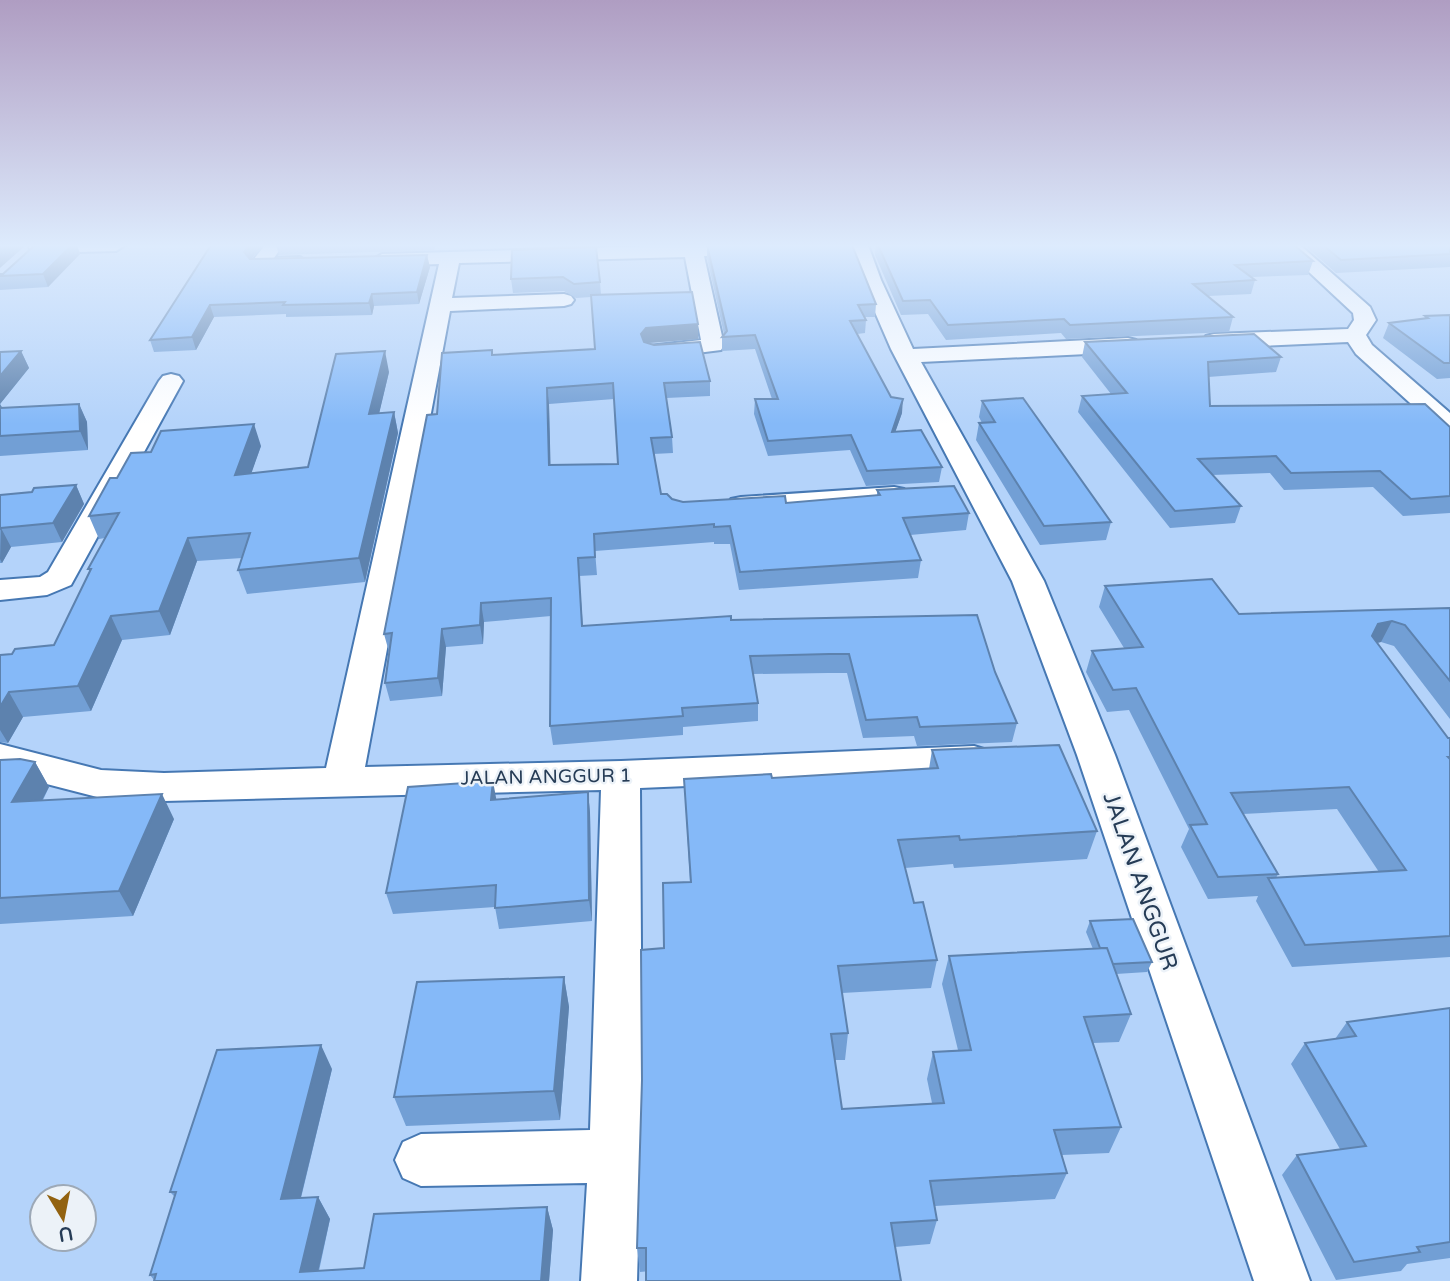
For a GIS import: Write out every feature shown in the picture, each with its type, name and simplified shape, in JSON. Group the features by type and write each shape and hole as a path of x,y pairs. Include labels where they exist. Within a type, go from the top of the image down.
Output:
{"street":[{"path":"342,780 441,305 446,305"},
{"path":"655,351 713,345 705,305"},
{"name":"JALAN ANGGUR","path":"882,305 906,356 953,491 1028,581 1096,755 1282,1281"},
{"path":"1355,335 1364,320 1363,311 1356,305"},
{"path":"1191,342 1355,335"},
{"path":"1355,335 1364,349 1440,410 1450,426"},
{"path":"906,356 1151,344"},
{"path":"0,590 47,586 60,578 171,381"},
{"path":"710,506 953,491"},
{"path":"1054,757 1096,755"},
{"name":"JALAN ANGGUR 1","path":"0,758 101,784 131,787 621,775 1012,758"},
{"path":"609,1281 615,1156 621,775"},
{"path":"421,1160 615,1156"}],"building":[{"path":"173,305 216,305 210,305 192,337 150,340"},
{"path":"592,305 694,305 698,324 646,328 641,334 644,342 654,345 700,342 710,381 664,383 672,437 651,438 661,494 667,494 672,499 683,502 785,496 786,503 880,495 877,490 954,486 969,513 903,518 921,560 740,572 730,526 714,527 714,524 594,534 595,557 578,558 582,626 731,616 731,620 977,615 995,672 1017,723 920,727 917,717 866,720 849,654 829,654 750,656 758,703 682,708 683,716 550,726 551,598 481,603 480,625 442,629 438,678 385,683 392,633 384,634 427,415 437,414 442,353 492,350 492,355 595,349","holes":["613,383 618,464 549,465 547,388"]},
{"path":"721,305 862,305 858,305 866,320 850,321 891,397 903,399 892,432 921,430 942,467 867,471 851,435 768,441 755,399 778,399 755,335 722,337 727,331"},
{"path":"933,305 1218,305 1233,317 1070,325 1064,319 948,325"},
{"path":"1450,315 1450,363 1444,363 1389,323 1428,318 1425,316"},
{"path":"1254,334 1281,357 1208,362 1210,406 1425,404 1450,427 1450,496 1411,499 1380,471 1291,473 1276,456 1198,459 1241,506 1175,511 1082,396 1127,393 1085,342"},
{"path":"21,351 0,376 0,352"},
{"path":"385,351 369,414 394,412 359,558 238,570 250,533 188,538 159,611 111,616 78,686 9,692 0,707 0,655 12,654 15,649 54,645 91,569 88,569 119,513 89,516 110,478 117,478 131,453 151,452 161,431 254,424 235,475 308,467 336,354"},
{"path":"1023,398 1111,522 1044,526 979,423 995,422 982,401"},
{"path":"79,404 80,431 0,436 0,408"},
{"path":"76,485 53,523 0,529 0,495 32,492 34,488"},
{"path":"1212,579 1239,614 1450,608 1450,681 1405,625 1392,621 1378,624 1372,636 1450,738 1450,936 1305,945 1268,878 1406,870 1349,787 1231,793 1278,874 1218,877 1190,825 1207,824 1136,688 1113,690 1092,651 1143,647 1105,586"},
{"path":"1059,745 1097,831 960,840 959,836 898,840 914,903 923,902 937,960 838,966 848,1033 831,1034 842,1109 944,1103 933,1052 971,1050 949,956 1107,948 1131,1014 1084,1017 1121,1127 1054,1130 1067,1173 930,1181 937,1220 891,1223 901,1281 646,1281 646,1248 637,1248 642,1080 641,950 664,948 663,883 691,882 684,779 771,774 772,778 938,768 932,750"},
{"path":"20,759 35,762 12,802 162,794 119,891 0,898 0,760"},
{"path":"493,781 491,800 588,792 589,900 495,908 496,885 386,893 408,787"},
{"path":"1133,919 1152,962 1113,964 1107,948 1100,948 1090,921"},
{"path":"564,977 554,1091 394,1097 417,982"},
{"path":"1450,1008 1450,1242 1417,1247 1420,1252 1354,1262 1297,1155 1366,1146 1305,1043 1356,1036 1347,1022"},
{"path":"321,1045 281,1199 318,1197 300,1272 364,1268 374,1214 547,1207 541,1281 154,1281 156,1274 150,1275 176,1192 170,1192 217,1050"}]}
